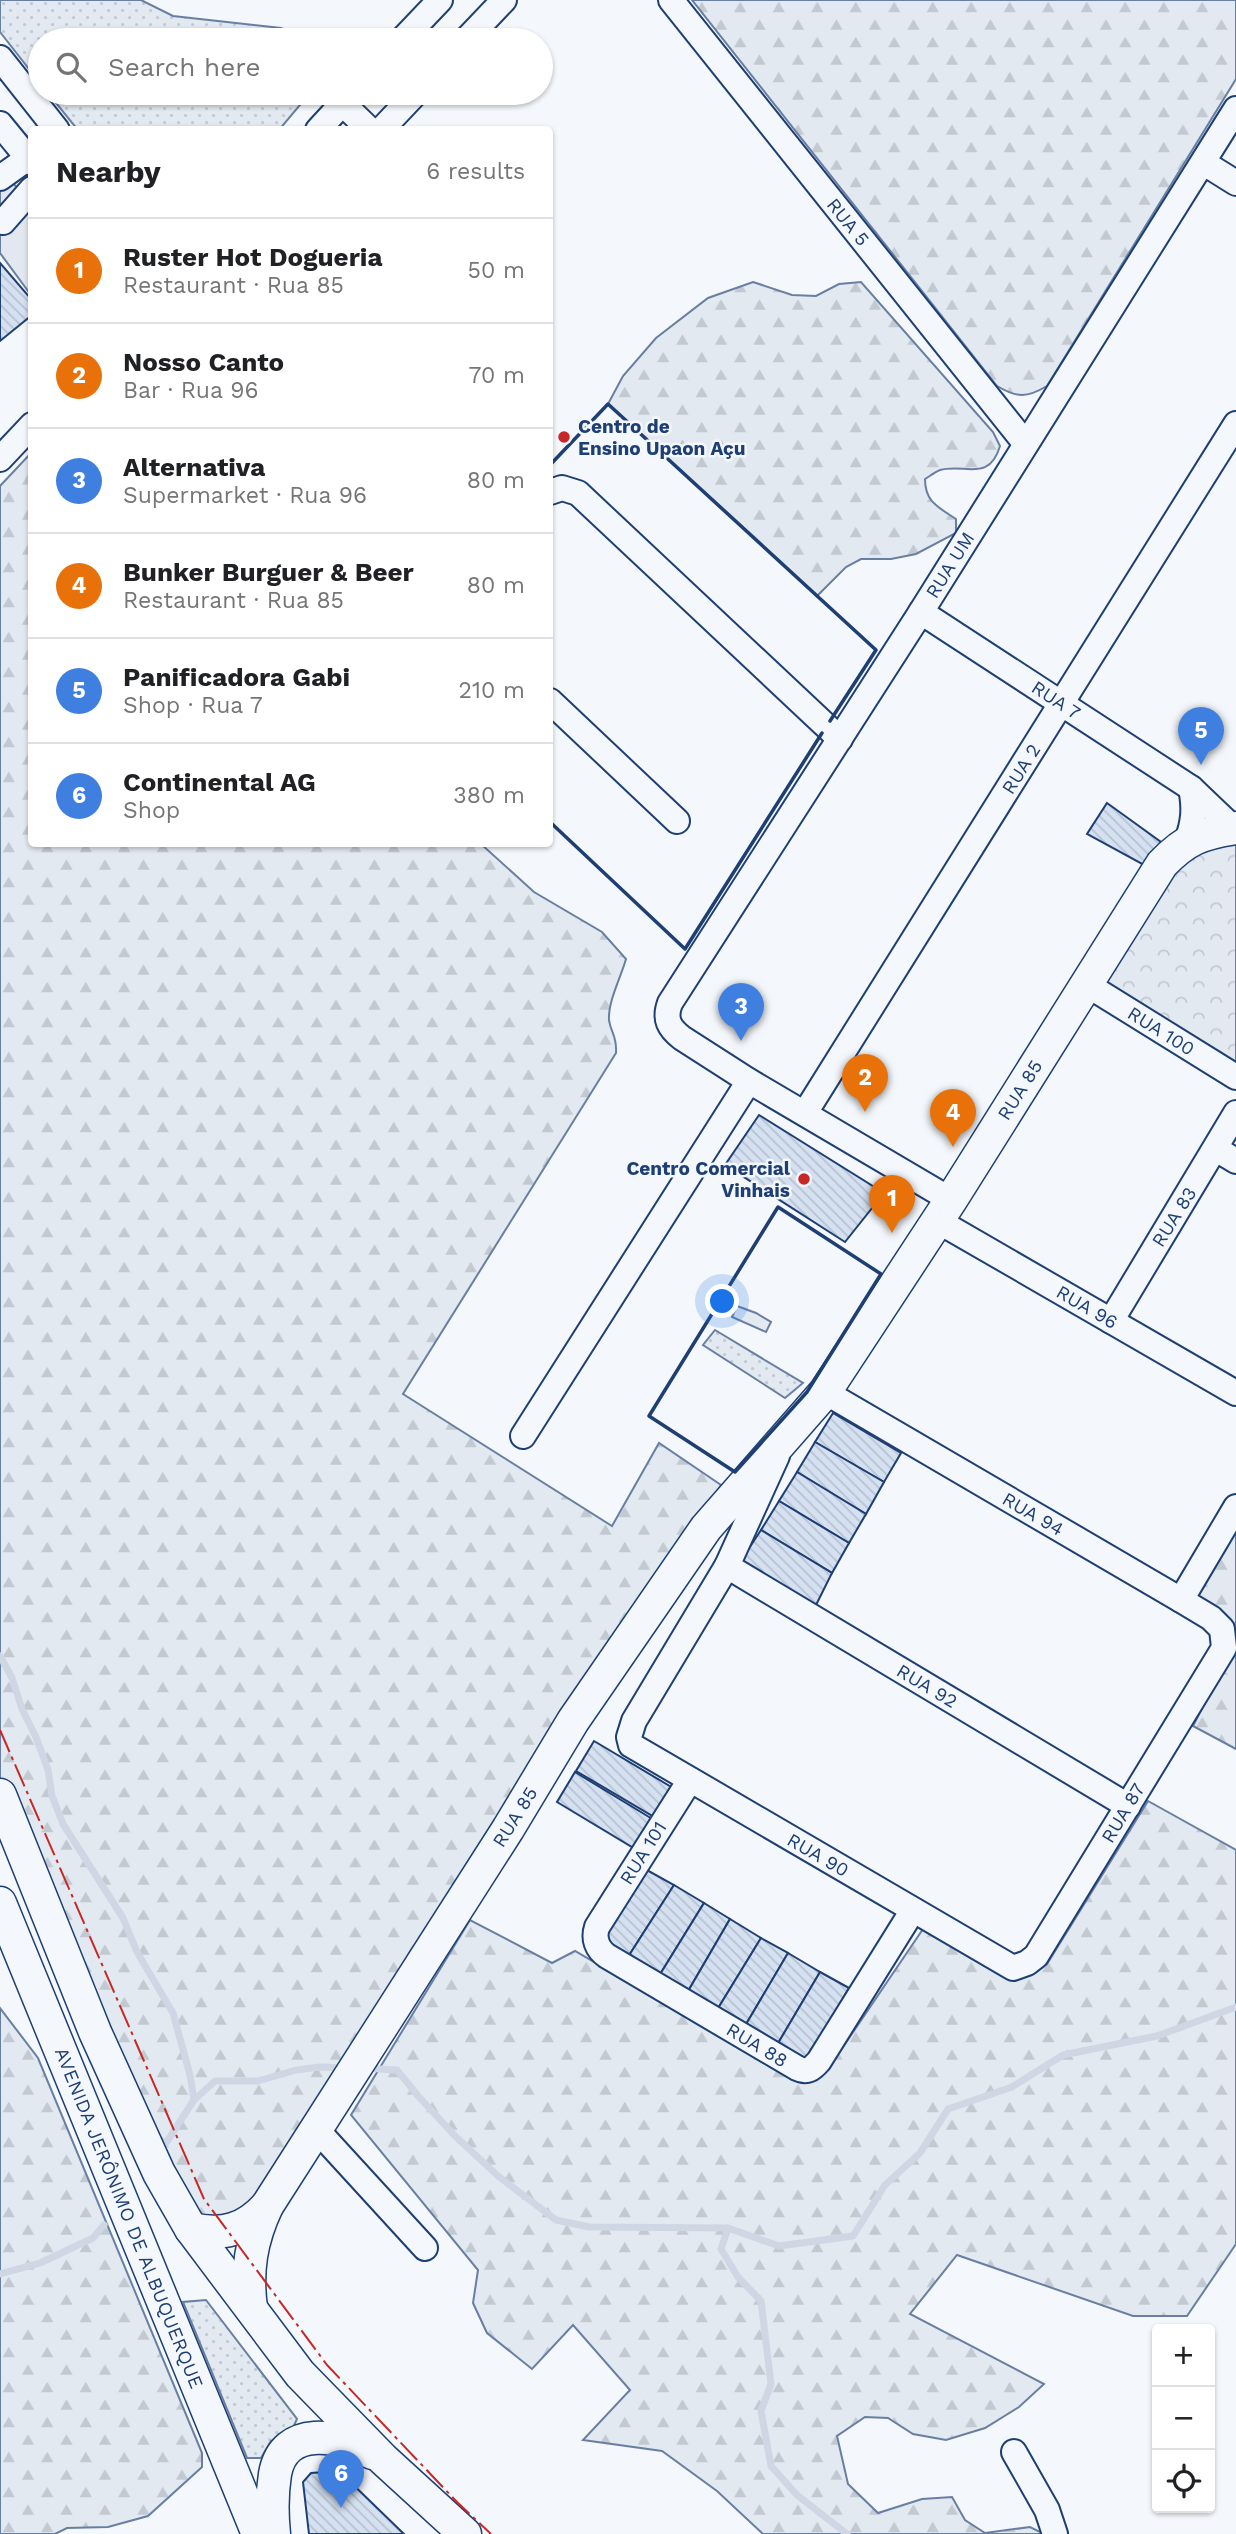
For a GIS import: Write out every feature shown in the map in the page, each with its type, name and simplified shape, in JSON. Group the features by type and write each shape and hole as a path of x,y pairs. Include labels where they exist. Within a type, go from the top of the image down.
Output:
{"main road":[{"path":"1187,841 1235,828"},
{"name":"RUA 85","path":"251,2308 248,2287 250,2256 258,2225 267,2206 573,1721 680,1563 723,1508 783,1443 825,1392 945,1210 1162,864 1187,841"},
{"name":"AVENIDA JERÔNIMO DE ALBUQUERQUE","path":"0,1795 95,2032 159,2173 191,2229 300,2374 383,2459 465,2534"},
{"name":"AVENIDA JERÔNIMO DE ALBUQUERQUE","path":"3,1917 258,2534"},
{"name":"RUA 85","path":"191,2229 208,2233 225,2232 248,2223 267,2206"},
{"path":"274,2534 275,2473 282,2457 293,2444 308,2438 342,2440 360,2446 383,2459"}],"street":[{"path":"413,28 440,0"},
{"path":"477,28 504,0"},
{"name":"RUA 5","path":"671,0 1025,443"},
{"path":"0,58 28,93"},
{"path":"37,105 54,126"},
{"path":"322,126 341,105"},
{"path":"352,105 367,126"},
{"path":"386,126 405,105"},
{"name":"RUA UM","path":"667,1021 666,1013 670,1003 921,612 1236,109"},
{"path":"2,132 28,159"},
{"path":"0,178 28,162"},
{"path":"1204,163 1236,183"},
{"path":"3,222 28,194"},
{"name":"RUA 2","path":"805,1113 1236,424"},
{"path":"0,459 28,429"},
{"path":"553,491 562,488 578,494 840,739"},
{"name":"RUA 7","path":"921,612 1191,788 1235,828"},
{"path":"553,704 677,821"},
{"path":"1187,841 1194,823 1195,805 1191,788"},
{"name":"RUA 100","path":"1086,984 1236,1077"},
{"name":"RUA 96","path":"667,1021 672,1030 682,1038 805,1113 1111,1321 1236,1393"},
{"path":"523,1436 749,1081"},
{"name":"RUA 83","path":"1111,1321 1226,1155 1236,1113"},
{"name":"RUA 94","path":"825,1392 1211,1618 1222,1629 1224,1648"},
{"name":"RUA 85","path":"629,1737 635,1721 727,1566 783,1443"},
{"path":"1181,1600 1236,1507"},
{"name":"RUA 92","path":"727,1566 1128,1806"},
{"name":"RUA 87","path":"1013,1968 1036,1956 1224,1648"},
{"name":"RUA 90","path":"629,1737 631,1745 637,1750 1013,1968"},
{"name":"RUA 101","path":"597,1927 690,1780"},
{"name":"RUA 88","path":"597,1927 596,1944 601,1952 804,2071 820,2061 914,1910"},
{"path":"317,2130 425,2248"},
{"path":"1014,2452 1047,2510 1055,2534"}],"green space":[{"path":"0,0 141,0 173,16 281,28 28,28 28,68 0,32"},
{"path":"692,0 1236,0 1236,79 1047,386 1034,393 1022,395 1010,393 997,386"},
{"path":"58,105 300,105 282,126 75,126"},
{"path":"753,282 792,295 816,296 839,284 861,282 993,432 1000,446 990,464 975,469 940,470 925,479 930,499 956,519 956,533 916,554 891,559 861,559 846,567 817,596 608,404 623,376 656,338 708,298"},
{"path":"28,456 28,847 484,847 534,892 602,932 626,959 609,1013 616,1053 403,1394 612,1526 659,1443 721,1485 511,1830 265,2212 192,2229 0,1790 0,486"},
{"path":"1236,841 1236,1065 1095,980 1187,855"},
{"path":"737,1306 771,1322 766,1332 732,1317"},
{"path":"715,1330 803,1383 785,1398 703,1345"},
{"path":"1236,1519 1236,1749 1193,1726 1233,1649 1194,1597"},
{"path":"1148,1801 1236,1850 1236,2244 1187,2316 1133,2316 957,2255 910,2314 1044,2384 1019,2407 985,2428 946,2440 913,2434 888,2418 865,2417 837,2436 848,2484 878,2513 922,2499 952,2497 965,2520 985,2533 1030,2527 1044,2534 763,2534 717,2491 662,2451 583,2440 630,2390 573,2325 532,2369 487,2333 473,2303 478,2270 351,2115 470,1920 552,1963 575,1951 798,2081 812,2080 826,2072 923,1929 1020,1976 1035,1973 1047,1964"},
{"path":"0,2008 38,2058 202,2453 202,2467 148,2516 108,2527 67,2528 55,2534 0,2534"},
{"path":"206,2300 297,2419 292,2430 271,2441 261,2458 247,2458 183,2302"}],"shaded area":[{"path":"0,167 28,201 28,291 0,253"}],"building":[{"path":"0,263 28,295 28,318 0,341"},
{"path":"1107,803 1161,842 1144,865 1087,834"},
{"name":"Centro Comercial Vinhais","path":"759,1115 884,1193 845,1242 725,1165"},
{"path":"833,1413 901,1453 884,1482 815,1442"},
{"path":"815,1442 884,1482 866,1514 797,1472"},
{"path":"797,1472 866,1514 849,1543 779,1501"},
{"path":"779,1501 849,1543 832,1573 761,1530"},
{"path":"761,1530 832,1573 816,1605 740,1562"},
{"path":"594,1741 673,1788 656,1818 576,1771"},
{"path":"575,1772 654,1820 637,1850 557,1802"},
{"path":"645,1869 674,1885 628,1957 602,1941"},
{"path":"674,1885 704,1903 659,1976 628,1957"},
{"path":"704,1903 730,1919 687,1993 659,1976"},
{"path":"730,1919 761,1938 717,2010 687,1993"},
{"path":"761,1938 788,1953 745,2026 717,2010"},
{"path":"788,1953 820,1972 777,2045 745,2026"},
{"path":"820,1972 849,1988 806,2062 777,2045"},
{"path":"339,2471 404,2534 309,2534 303,2482 311,2473"}],"waterway":[{"path":"0,1656 36,1737 48,1770 52,1796 63,1824 123,1918 137,1952 173,2013 194,2100"},
{"path":"364,2068 397,2070 455,2136 498,2176 556,2220 589,2227 728,2228 779,2246 853,2236 885,2185 920,2153 948,2109 1012,2087 1063,2055 1157,2036 1236,2007"},
{"path":"166,2143 194,2100 215,2081 258,2081 296,2070 345,2068"},
{"path":"0,2274 40,2263 93,2238 104,2225"},
{"path":"728,2228 721,2249 738,2277 761,2301 771,2384 761,2411 771,2466 797,2495 847,2534"}],"wall":[{"path":"553,462 608,404 876,650 830,721"},
{"path":"553,825 685,949 822,733"},
{"path":"778,1207 881,1274 807,1392 735,1472 649,1416 778,1207"}],"power":[{"path":"0,1730 204,2199 327,2365 457,2502 491,2534"}],"place":[{"name":"Centro de Ensino Upaon Açu","path":"564,437"},
{"name":"Panificadora Gabi","path":"1201,765"},
{"name":"Alternativa","path":"741,1041"},
{"name":"Nosso Canto","path":"865,1112"},
{"name":"Bunker Burguer & Beer","path":"953,1147"},
{"name":"Centro Comercial Vinhais","path":"804,1179"},
{"name":"Ruster Hot Dogueria","path":"892,1233"},
{"name":"Continental AG","path":"341,2508"}]}
